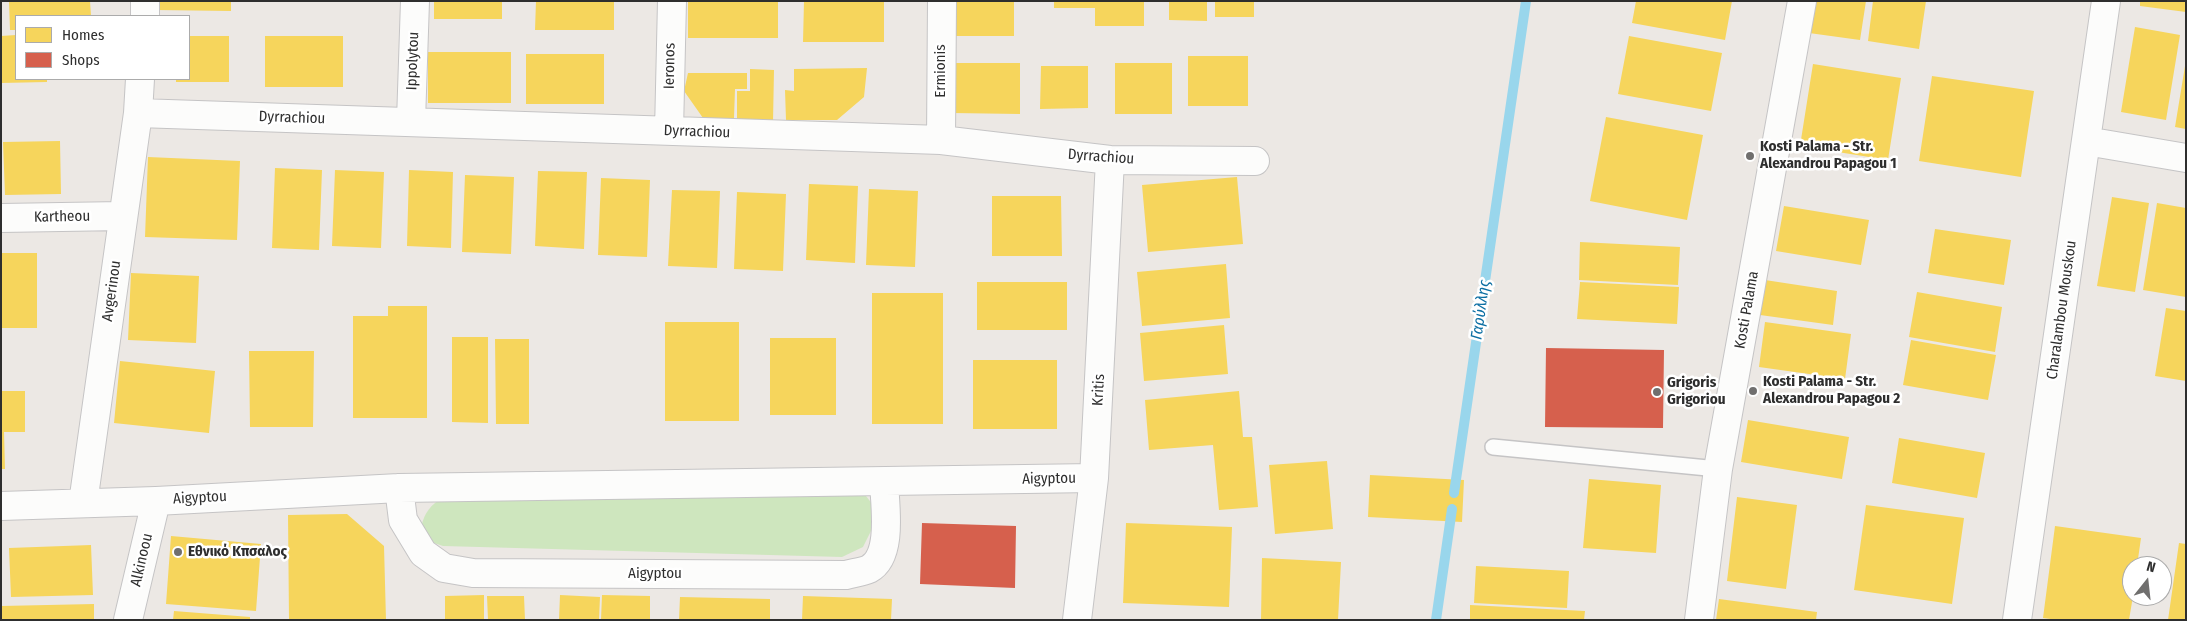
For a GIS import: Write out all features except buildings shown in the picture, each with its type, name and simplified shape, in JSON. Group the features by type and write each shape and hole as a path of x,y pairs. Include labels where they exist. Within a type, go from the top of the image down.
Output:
{"street":[{"path":"144,15 145,1"},
{"name":"Ippolytou","path":"411,121 414,1"},
{"name":"Ieronos","path":"669,131 672,1"},
{"name":"Ermionis","path":"941,140 942,1"},
{"name":"Kosti Palama","path":"1699,620 1718,469 1802,1"},
{"name":"Charalambou Mouskou","path":"2017,620 2106,1"},
{"name":"Avgerinou","path":"83,503 138,113 140,80"},
{"name":"Dyrrachiou","path":"138,113 941,140 1110,160 1255,161"},
{"path":"2086,141 2186,158"},
{"name":"Kritis","path":"1077,620 1094,478 1110,160"},
{"name":"Kartheou","path":"1,218 122,216"},
{"name":"Aigyptou","path":"1,506 156,501 399,488 1094,478"},
{"name":"Aigyptou","path":"399,488 403,520 423,552 444,568 473,573 846,575 868,569 880,560 886,536 884,482"},
{"name":"Alkinoou","path":"128,620 156,501"}],"lane":[{"path":"1493,447 1718,469"}],"green space":[{"path":"859,487 873,505 875,523 863,547 842,557 443,546 428,541 421,527 429,509 444,497"}],"waterway":[{"name":"Γαρύλλης","path":"1454,493 1526,1"},
{"name":"Γαρύλλης","path":"1436,620 1452,509"}],"place":[{"name":"Kosti Palama - Str. Alexandrou Papagou 1","path":"1750,156"},
{"name":"Kosti Palama - Str. Alexandrou Papagou 2","path":"1753,391"},
{"name":"Grigoris Grigoriou","path":"1657,392"},
{"name":"Εθνικό Κπσαλος","path":"178,552"}]}
